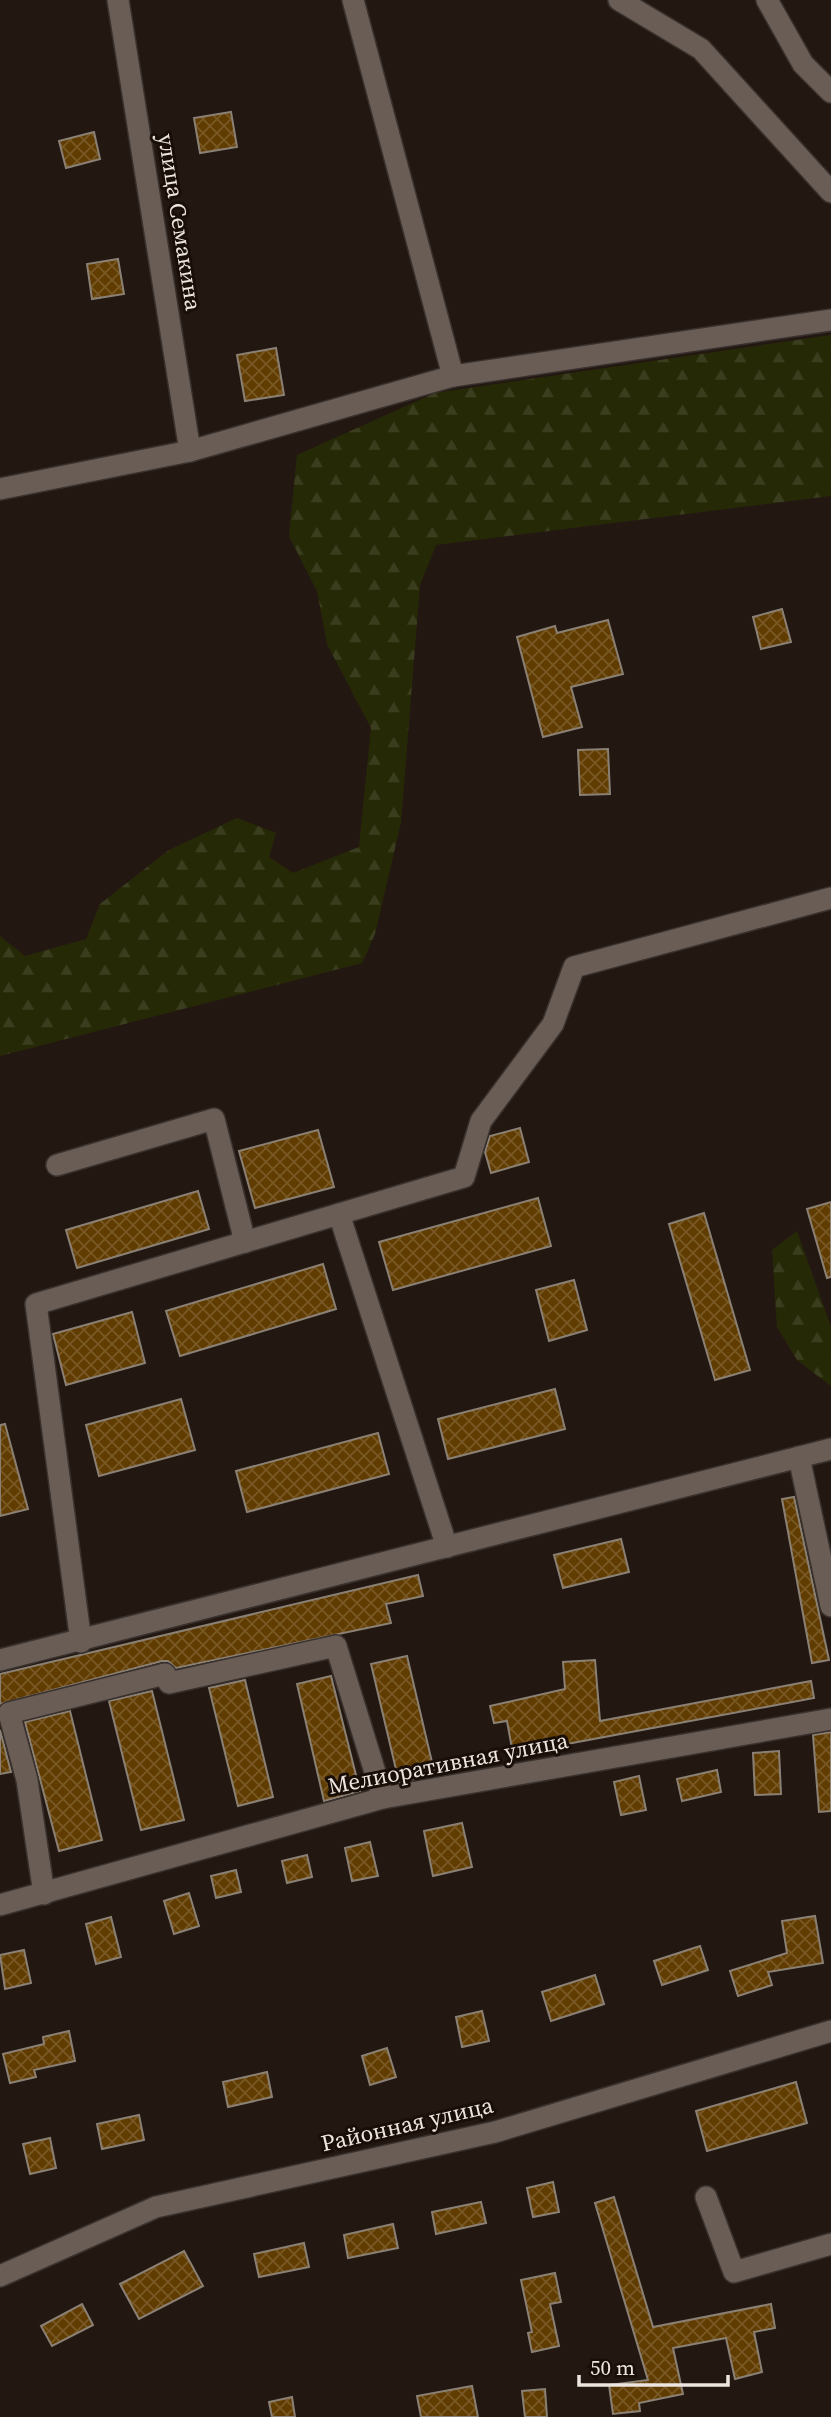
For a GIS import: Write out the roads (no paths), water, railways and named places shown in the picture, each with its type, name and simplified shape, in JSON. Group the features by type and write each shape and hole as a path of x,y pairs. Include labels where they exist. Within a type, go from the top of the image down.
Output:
{"street":[{"name":"улица Семакина","path":"118,0 190,451"},
{"path":"354,0 453,376"},
{"path":"619,0 701,49 831,192"},
{"path":"767,0 803,64 831,92"},
{"path":"0,489 190,451 453,376 831,320"},
{"path":"80,1642 36,1304 464,1177 481,1121 553,1024 574,967 831,898"},
{"path":"57,1165 214,1119 245,1242"},
{"path":"339,1214 447,1547"},
{"path":"0,1660 80,1642 831,1449"},
{"path":"799,1457 831,1606"},
{"path":"44,1894 27,1780 9,1713 165,1674 169,1683 336,1646 383,1798"},
{"name":"Мелиоративная улица","path":"0,1905 383,1798 831,1719"},
{"name":"Районная улица","path":"0,2276 156,2207 495,2132 830,2037"},
{"path":"706,2197 734,2272 831,2244"}]}
